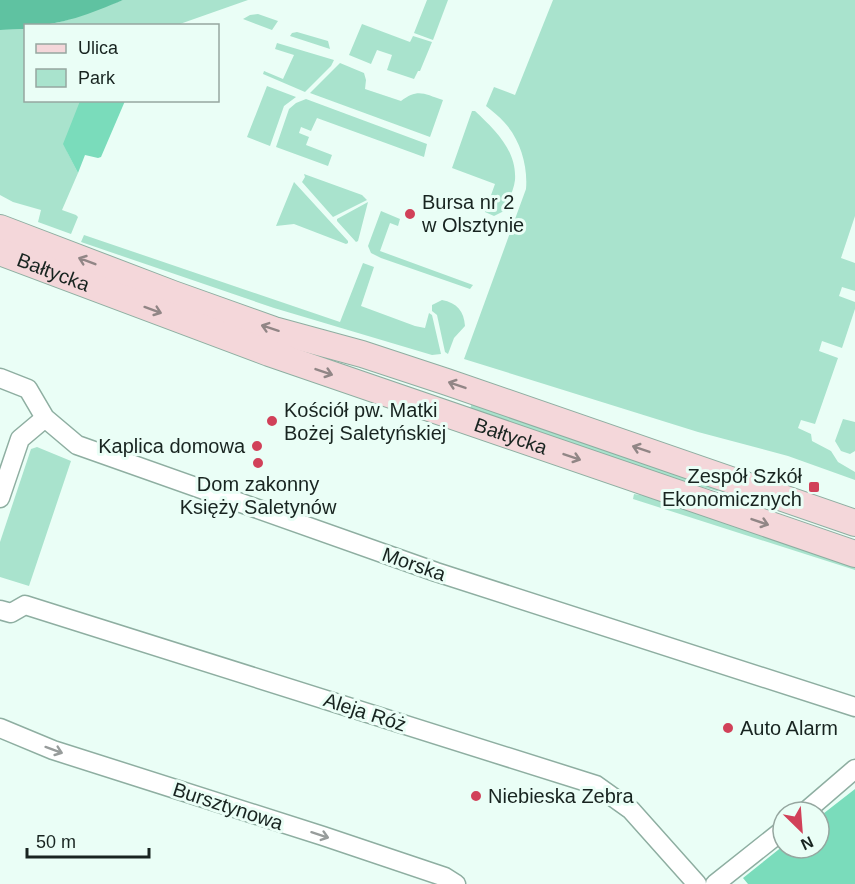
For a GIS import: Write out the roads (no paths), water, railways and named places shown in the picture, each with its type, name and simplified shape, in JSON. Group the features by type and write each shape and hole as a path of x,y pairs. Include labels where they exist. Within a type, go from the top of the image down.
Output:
{"main road":[{"name":"Bałtycka","path":"0,228 274,330 362,354 447,382 855,523"},
{"name":"Bałtycka","path":"0,252 269,353 855,554"}],"street":[{"name":"Morska","path":"0,378 28,389 45,418 77,445 436,572 855,707"},
{"path":"0,498 20,439 45,418"},
{"name":"Aleja Róż","path":"0,610 11,613 25,604 596,785 632,810 697,884"},
{"name":"Bursztynowa","path":"0,728 53,750 445,877 456,884"},
{"path":"819,800 855,769"},
{"path":"715,884 771,840"}],"place":[{"name":"Bursa nr 2 w Olsztynie","path":"410,214"},
{"name":"Kościół pw. Matki Bożej Saletyńskiej","path":"272,421"},
{"name":"Kaplica domowa","path":"257,446"},
{"name":"Dom zakonny Księży Saletynów","path":"258,463"},
{"name":"Zespół Szkół Ekonomicznych","path":"814,487"},
{"name":"Auto Alarm","path":"728,728"},
{"name":"Niebieska Zebra","path":"476,796"}]}
